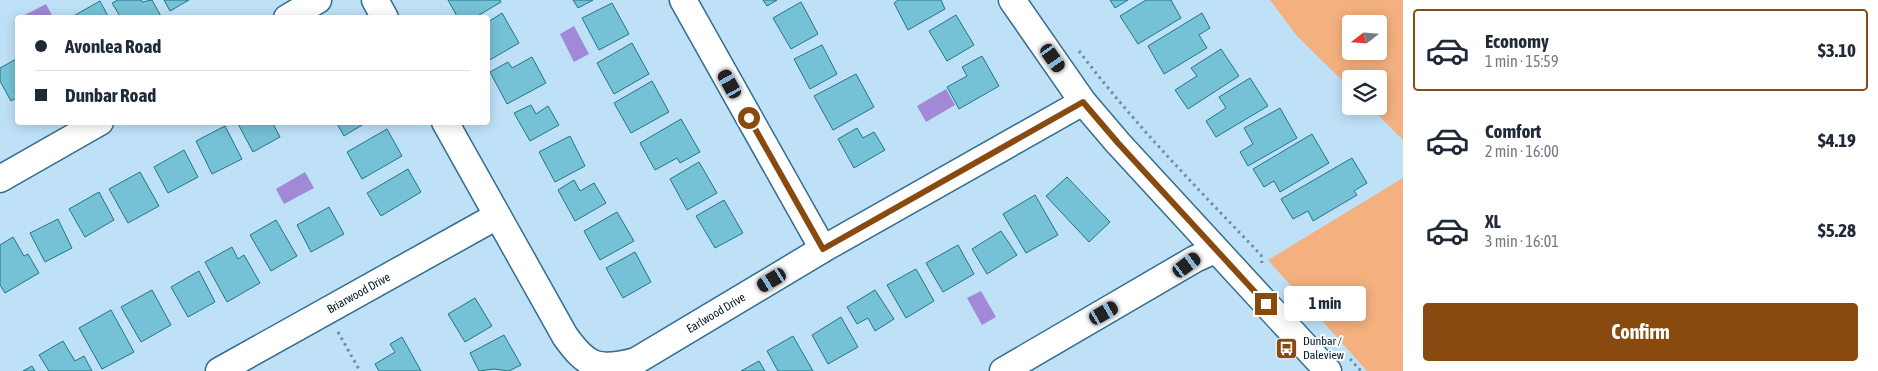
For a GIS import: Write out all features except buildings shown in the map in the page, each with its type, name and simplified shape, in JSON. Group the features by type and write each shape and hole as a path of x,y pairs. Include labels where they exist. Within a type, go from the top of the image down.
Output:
{"street":[{"path":"292,15 318,0"},
{"path":"375,0 383,15"},
{"path":"683,0 823,249"},
{"path":"1012,0 1083,102 1215,250 1328,371"},
{"name":"Earlwood Drive","path":"446,125 565,336 579,356 596,366 617,367 636,361 823,249 1083,102"},
{"path":"0,179 95,125"},
{"name":"Briarwood Drive","path":"219,371 497,216"},
{"path":"1003,371 1195,259 1215,250"}],"path":[{"path":"1079,50 1102,81 1181,172 1261,255 1262,266"},
{"path":"326,310 360,371"}],"shaded area":[{"path":"1270,0 1403,0 1403,140 1378,115 1387,115 1387,70 1342,70 1342,80 1297,36"},
{"path":"46,4 52,15 25,15"},
{"path":"574,26 589,54 574,62 560,34"},
{"path":"946,89 955,105 926,122 917,106"},
{"path":"305,172 314,188 284,204 276,189"},
{"path":"1403,178 1403,371 1367,371 1268,260"},
{"path":"981,291 996,317 982,325 967,298"}],"place":[{"name":"Dunbar / Daleview","path":"1287,348"}],"route":[{"path":"749,118 823,249 1051,122 1083,102 1118,143 1266,304"}]}
